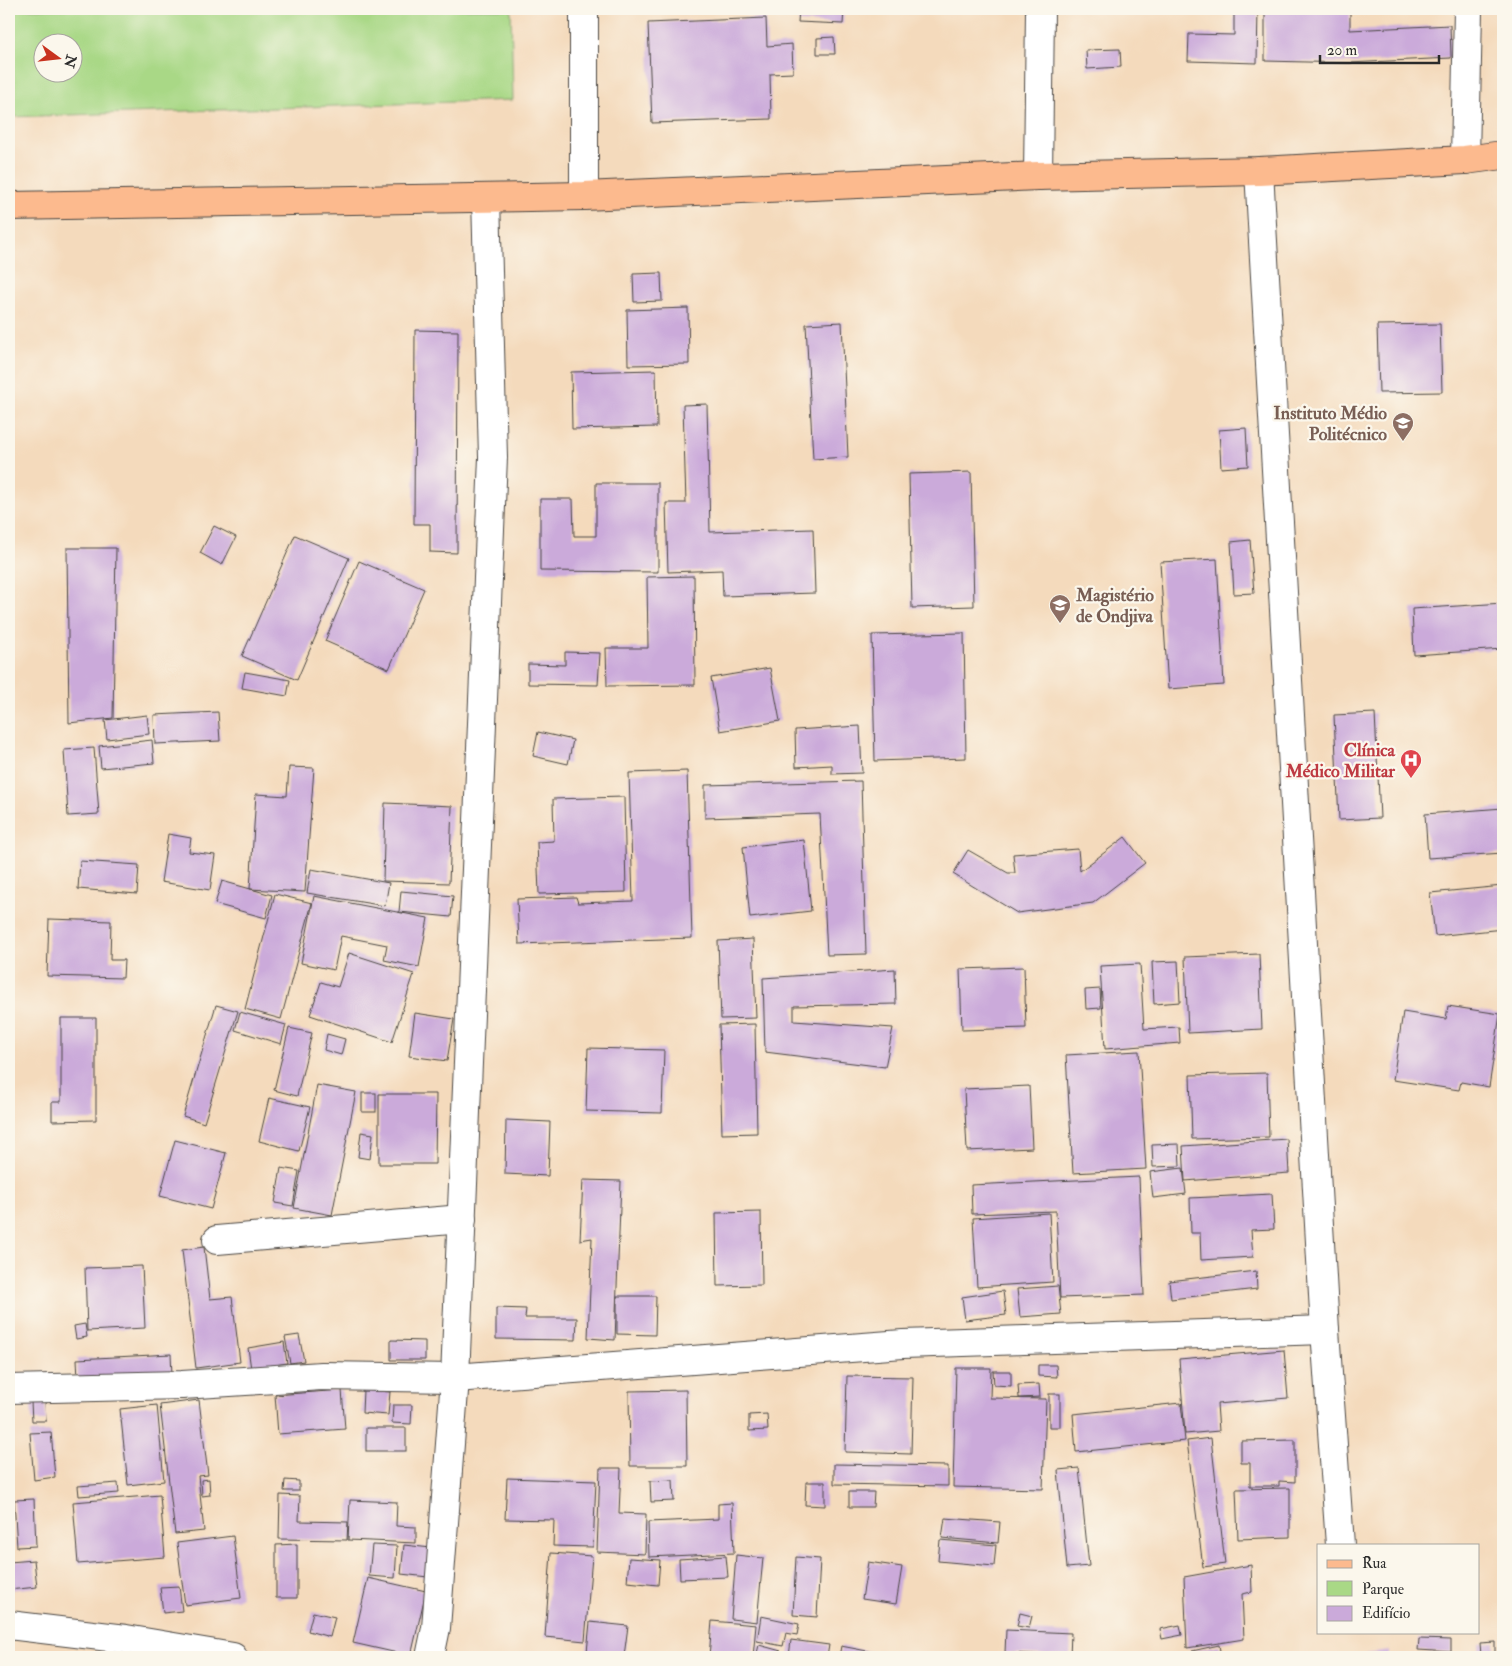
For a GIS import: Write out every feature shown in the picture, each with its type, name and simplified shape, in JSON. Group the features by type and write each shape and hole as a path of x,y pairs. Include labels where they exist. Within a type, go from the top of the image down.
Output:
{"main road":[{"path":"9,206 584,196 1038,176 1259,171 1465,160 1503,155"}],"street":[{"path":"584,9 584,196"},
{"path":"1038,176 1040,9"},
{"path":"1465,160 1468,9"},
{"path":"1259,171 1340,1544"},
{"path":"430,1657 436,1628 455,1378 493,456 486,198"},
{"path":"217,1240 462,1219"},
{"path":"9,1389 182,1385 322,1376 455,1378 903,1344 1326,1330"},
{"path":"9,1625 126,1639 233,1657"}],"green space":[{"path":"9,9 511,9 513,100 9,117"}],"building":[{"path":"799,9 844,9 843,24 798,22"},
{"path":"1234,9 1258,9 1257,63 1188,61 1189,34 1234,35"},
{"path":"1265,9 1350,9 1350,30 1450,25 1451,58 1349,63 1265,61"},
{"path":"766,18 767,46 792,44 793,73 770,74 771,119 652,123 648,23"},
{"path":"834,37 835,54 817,54 817,38"},
{"path":"1120,49 1121,67 1087,69 1086,50"},
{"path":"661,273 662,301 634,302 633,274"},
{"path":"688,308 689,364 628,365 627,310"},
{"path":"842,322 848,457 813,459 806,324"},
{"path":"1440,324 1442,392 1379,393 1377,325"},
{"path":"415,330 458,331 457,553 430,552 430,524 414,524"},
{"path":"656,370 657,427 572,429 571,372"},
{"path":"707,404 710,532 813,529 815,593 723,596 722,570 668,572 666,503 686,503 683,405"},
{"path":"1246,428 1248,466 1221,468 1219,430"},
{"path":"971,472 974,606 912,608 909,474"},
{"path":"596,483 658,483 658,572 540,571 540,499 573,499 574,536 596,536"},
{"path":"214,526 236,537 222,565 200,553"},
{"path":"295,535 349,558 297,680 242,656"},
{"path":"1250,540 1254,593 1234,594 1231,542"},
{"path":"67,548 116,548 113,718 69,723"},
{"path":"1217,559 1224,685 1168,689 1160,562"},
{"path":"359,561 424,589 389,669 325,641"},
{"path":"694,576 695,685 607,686 606,648 648,648 647,577"},
{"path":"1503,603 1503,649 1414,655 1412,609"},
{"path":"964,633 966,758 875,761 872,635"},
{"path":"565,652 600,653 598,685 528,684 528,664 565,665"},
{"path":"770,668 780,721 720,731 711,678"},
{"path":"245,672 290,680 287,696 242,688"},
{"path":"218,712 220,741 155,744 154,715"},
{"path":"1375,713 1380,818 1339,820 1334,715"},
{"path":"147,715 149,734 107,739 105,720"},
{"path":"860,726 862,773 832,774 832,765 796,767 795,730"},
{"path":"538,732 573,740 568,764 533,756"},
{"path":"152,740 154,763 101,768 99,746"},
{"path":"94,748 99,814 68,816 64,750"},
{"path":"289,767 314,768 305,892 250,889 256,794 287,796"},
{"path":"687,771 692,938 519,944 517,899 576,897 578,903 633,901 629,773"},
{"path":"861,781 866,954 827,955 820,814 705,818 705,785"},
{"path":"624,797 626,892 539,894 537,842 554,841 553,799"},
{"path":"385,803 452,806 449,883 383,881"},
{"path":"1503,808 1503,853 1428,858 1425,814"},
{"path":"168,834 191,838 189,852 215,855 210,890 161,882"},
{"path":"1125,837 1145,863 1093,903 1017,913 953,874 968,850 1008,873 1015,873 1013,854 1078,849 1080,871"},
{"path":"804,840 811,911 750,918 743,847"},
{"path":"80,861 139,865 137,894 78,889"},
{"path":"311,869 389,883 385,906 307,893"},
{"path":"222,881 272,895 266,918 215,904"},
{"path":"1503,886 1503,929 1435,936 1430,893"},
{"path":"401,891 453,896 451,917 399,912"},
{"path":"275,894 312,903 281,1019 245,1009"},
{"path":"314,896 428,918 419,967 384,960 387,945 341,936 334,970 301,963"},
{"path":"49,919 111,921 110,960 124,960 123,978 47,976"},
{"path":"753,939 756,1018 721,1019 718,941"},
{"path":"349,953 414,974 392,1042 310,1015 321,982 338,987"},
{"path":"1259,954 1262,1029 1188,1033 1185,957"},
{"path":"1178,961 1180,1002 1154,1004 1152,962"},
{"path":"1140,964 1144,1029 1179,1027 1180,1043 1105,1049 1100,966"},
{"path":"1024,967 1026,1028 962,1030 960,969"},
{"path":"895,969 896,1004 794,1006 794,1021 893,1028 885,1067 765,1052 763,978"},
{"path":"1100,989 1101,1008 1086,1009 1085,990"},
{"path":"216,1005 238,1011 204,1123 183,1116"},
{"path":"1448,1006 1500,1014 1489,1087 1461,1082 1459,1090 1393,1080 1403,1012 1446,1019"},
{"path":"240,1012 286,1025 281,1044 235,1030"},
{"path":"415,1013 454,1019 447,1061 409,1056"},
{"path":"61,1018 96,1018 96,1120 52,1121 52,1102 61,1102"},
{"path":"755,1024 757,1133 722,1134 719,1025"},
{"path":"289,1028 312,1033 297,1096 274,1090"},
{"path":"327,1034 345,1039 341,1055 324,1050"},
{"path":"588,1048 664,1050 662,1113 586,1111"},
{"path":"1139,1051 1146,1169 1073,1173 1066,1055"},
{"path":"1267,1073 1269,1137 1192,1139 1190,1075"},
{"path":"317,1085 356,1092 332,1215 294,1208"},
{"path":"1029,1086 1032,1148 967,1151 964,1089"},
{"path":"362,1093 376,1093 376,1112 362,1112"},
{"path":"379,1094 436,1094 435,1164 379,1164"},
{"path":"269,1098 310,1107 299,1151 259,1141"},
{"path":"506,1120 550,1122 548,1176 505,1174"},
{"path":"361,1132 373,1134 370,1159 358,1157"},
{"path":"1287,1139 1289,1173 1185,1181 1183,1146"},
{"path":"175,1140 226,1153 211,1209 160,1196"},
{"path":"1179,1144 1180,1166 1153,1167 1152,1145"},
{"path":"281,1168 299,1171 293,1206 275,1203"},
{"path":"1183,1168 1186,1194 1153,1198 1150,1172"},
{"path":"1139,1177 1144,1295 1060,1298 1056,1211 972,1214 971,1185"},
{"path":"583,1180 621,1181 615,1340 588,1338 592,1238 580,1240"},
{"path":"1272,1194 1274,1229 1251,1230 1253,1257 1201,1260 1200,1233 1191,1233 1190,1198"},
{"path":"761,1212 762,1285 717,1286 716,1213"},
{"path":"1049,1213 1053,1282 977,1287 973,1218"},
{"path":"204,1247 210,1299 232,1297 240,1362 196,1368 182,1250"},
{"path":"142,1266 145,1328 87,1331 85,1268"},
{"path":"1256,1271 1257,1289 1171,1299 1169,1281"},
{"path":"1058,1286 1061,1314 1020,1317 1017,1289"},
{"path":"1003,1291 1006,1315 965,1320 962,1297"},
{"path":"617,1296 656,1296 655,1335 617,1334"},
{"path":"496,1308 526,1309 525,1318 577,1318 576,1340 496,1339"},
{"path":"85,1324 87,1337 76,1339 74,1326"},
{"path":"299,1335 304,1361 290,1363 285,1337"},
{"path":"391,1340 425,1341 425,1360 391,1360"},
{"path":"284,1342 287,1363 251,1369 248,1348"},
{"path":"1284,1350 1288,1398 1217,1404 1219,1431 1185,1434 1179,1359"},
{"path":"171,1354 172,1375 78,1380 77,1359"},
{"path":"1038,1365 1056,1365 1057,1377 1038,1376"},
{"path":"956,1368 991,1368 990,1398 1046,1399 1043,1489 953,1487"},
{"path":"993,1371 1011,1371 1011,1386 994,1385"},
{"path":"847,1376 913,1377 911,1454 845,1452"},
{"path":"1039,1384 1040,1397 1019,1398 1018,1385"},
{"path":"342,1390 345,1429 278,1434 275,1395"},
{"path":"363,1390 390,1392 388,1415 362,1413"},
{"path":"686,1390 687,1466 630,1466 629,1391"},
{"path":"1049,1394 1060,1394 1060,1427 1049,1427"},
{"path":"199,1400 208,1475 198,1476 204,1531 175,1534 160,1405"},
{"path":"45,1401 46,1421 32,1421 31,1402"},
{"path":"1181,1403 1185,1441 1076,1452 1073,1414"},
{"path":"157,1405 164,1481 128,1485 120,1409"},
{"path":"393,1405 412,1405 411,1424 392,1423"},
{"path":"767,1414 768,1430 749,1431 749,1415"},
{"path":"366,1428 406,1428 406,1451 366,1451"},
{"path":"51,1432 55,1477 34,1480 30,1433"},
{"path":"1211,1438 1225,1564 1203,1567 1187,1441"},
{"path":"1295,1440 1295,1482 1279,1481 1279,1486 1250,1486 1250,1463 1241,1463 1241,1441"},
{"path":"834,1464 948,1466 948,1486 834,1484"},
{"path":"600,1468 621,1468 619,1513 646,1514 645,1554 597,1552"},
{"path":"1079,1468 1089,1566 1067,1568 1058,1470"},
{"path":"507,1478 596,1481 593,1547 553,1546 554,1520 505,1519"},
{"path":"209,1479 210,1495 202,1496 201,1480"},
{"path":"285,1480 299,1481 299,1491 284,1491"},
{"path":"673,1480 674,1501 651,1502 650,1481"},
{"path":"806,1482 825,1482 825,1506 805,1505"},
{"path":"118,1483 119,1493 79,1496 78,1486"},
{"path":"1290,1488 1290,1537 1238,1539 1236,1489"},
{"path":"849,1492 874,1492 873,1507 849,1507"},
{"path":"160,1495 165,1557 78,1564 73,1502"},
{"path":"280,1495 300,1496 299,1521 348,1522 347,1540 279,1539"},
{"path":"34,1499 36,1546 17,1547 14,1500"},
{"path":"350,1500 397,1502 396,1526 416,1527 416,1543 348,1540"},
{"path":"732,1503 734,1553 649,1557 648,1522 718,1519 718,1504"},
{"path":"945,1518 1000,1522 998,1543 942,1538"},
{"path":"233,1536 241,1598 185,1605 177,1543"},
{"path":"940,1540 996,1545 994,1566 938,1561"},
{"path":"297,1544 297,1598 276,1598 276,1545"},
{"path":"372,1545 397,1546 395,1578 369,1576"},
{"path":"404,1545 431,1548 428,1577 401,1574"},
{"path":"551,1553 592,1556 585,1641 545,1637"},
{"path":"736,1555 763,1558 757,1622 731,1619"},
{"path":"726,1556 728,1577 680,1579 679,1559"},
{"path":"796,1557 820,1559 817,1617 793,1615"},
{"path":"629,1558 660,1560 658,1585 627,1582"},
{"path":"34,1560 37,1587 9,1590 9,1562"},
{"path":"868,1562 902,1567 896,1604 862,1599"},
{"path":"1251,1565 1252,1592 1242,1594 1244,1639 1187,1648 1184,1577"},
{"path":"368,1578 426,1591 411,1656 353,1643"},
{"path":"179,1586 182,1611 163,1613 160,1587"},
{"path":"313,1612 335,1617 330,1637 308,1631"},
{"path":"1020,1613 1032,1616 1029,1628 1017,1626"},
{"path":"761,1616 799,1624 797,1635 786,1633 783,1646 757,1641"},
{"path":"712,1621 756,1625 753,1657 709,1657"},
{"path":"590,1622 628,1626 624,1656 587,1652"},
{"path":"1180,1625 1182,1635 1162,1639 1160,1629"},
{"path":"1006,1630 1071,1633 1070,1656 1005,1653"},
{"path":"1419,1639 1451,1640 1451,1652 1418,1650"},
{"path":"791,1640 829,1645 827,1657 789,1657"},
{"path":"1495,1642 1495,1656 1481,1656 1480,1643"},
{"path":"759,1645 781,1651 780,1657 756,1657"},
{"path":"1219,1645 1221,1657 1193,1657 1192,1651"},
{"path":"841,1646 883,1654 883,1657 839,1657"},
{"path":"1389,1651 1389,1657 1366,1657 1365,1654"},
{"path":"1479,1654 1479,1657 1451,1657 1451,1656"}],"place":[{"name":"Instituto Médio Politécnico","path":"1403,442"},
{"name":"Magistério de Ondjiva","path":"1060,624"},
{"name":"Clínica Médico Militar","path":"1411,779"}]}
